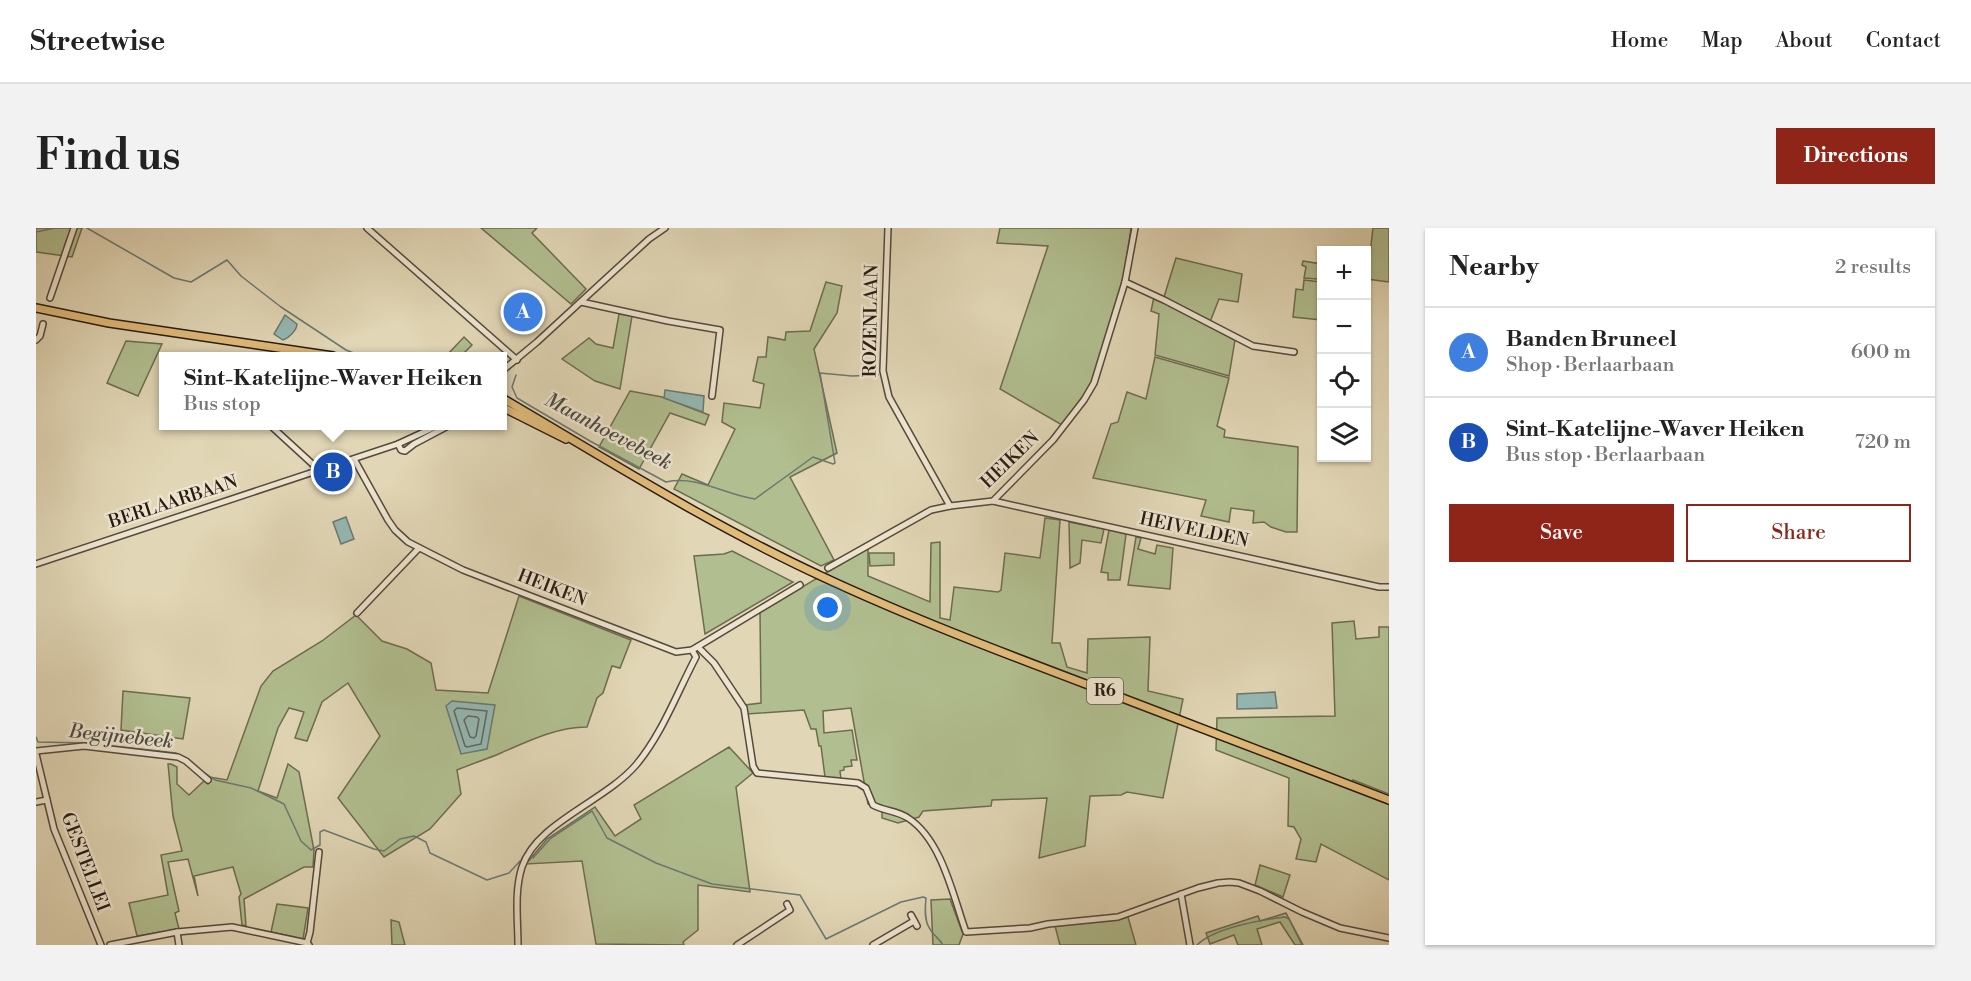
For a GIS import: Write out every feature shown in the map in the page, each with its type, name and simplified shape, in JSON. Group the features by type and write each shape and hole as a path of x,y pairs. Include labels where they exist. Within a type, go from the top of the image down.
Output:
{"main road":[{"path":"36,308 110,323 300,352"},
{"name":"R6","path":"507,401 580,445 739,534 823,577 969,639 1389,800"},
{"name":"R6","path":"507,410 580,445"}],"street":[{"path":"50,298 74,228"},
{"path":"367,228 517,360"},
{"path":"507,367 665,228"},
{"name":"ROZENLAAN","path":"888,228 883,371 885,386 950,506"},
{"name":"HEIKEN","path":"828,568 931,510 993,501 1053,440 1084,400 1096,377 1125,282 1135,228"},
{"path":"1125,282 1253,346 1294,352"},
{"path":"581,302 720,330 712,396"},
{"path":"36,340 40,336 43,324"},
{"path":"275,430 319,470"},
{"name":"BERLAARBAAN","path":"36,564 398,444 428,430"},
{"path":"398,444 401,450 405,451 440,430"},
{"name":"HEIKEN","path":"354,459 395,530 408,542 463,570 669,650 683,652 695,648"},
{"name":"HEIVELDEN","path":"993,501 1379,587 1389,587"},
{"path":"357,613 419,548"},
{"path":"695,648 800,585"},
{"path":"695,648 714,663 744,708 753,766 757,772 858,783 866,789 873,805 909,818 927,838 940,858 966,932 1030,928 1118,917 1210,884 1239,883 1271,895 1302,912 1340,928 1389,938"},
{"path":"518,945 518,886 526,857 544,834 606,793 636,765 657,734 696,657 695,648"},
{"name":"GESTELLEI","path":"101,945 54,829 36,752 84,746 178,757 208,780"},
{"path":"36,802 46,800"},
{"path":"110,945 177,932 232,927 308,944 319,852"},
{"path":"1180,894 1190,945"},
{"path":"737,945 790,910 787,904"},
{"path":"873,945 914,921"},
{"path":"177,932 179,945"}],"green space":[{"path":"36,228 82,228 72,257 36,252"},
{"path":"481,228 537,228 532,233 586,289 571,304"},
{"path":"1000,228 1131,228 1123,282 1093,382 1062,425 1000,389 1048,246 997,243"},
{"path":"1373,228 1389,228 1389,282 1371,280"},
{"path":"1176,258 1242,274 1238,302 1219,299 1210,322 1164,297"},
{"path":"1303,261 1317,263 1317,279 1304,278 1306,267 1302,265"},
{"path":"1304,280 1317,282 1317,320 1293,317 1296,289 1303,290"},
{"path":"826,282 842,286 837,313 814,349 837,453 790,477 834,560 821,566 674,489 682,474 708,485 735,429 722,422 724,403 760,408 764,384 753,381 758,357 766,357 768,337 785,340 786,332 810,331"},
{"path":"1154,297 1235,340 1229,376 1155,355 1159,314 1151,311"},
{"path":"619,314 632,316 620,389 595,381 562,359 589,338 596,344 613,348"},
{"path":"464,337 472,345 465,352 450,352"},
{"path":"126,341 162,344 138,396 107,383"},
{"path":"1155,357 1229,378 1217,426 1225,430 1224,437 1298,447 1297,532 1286,532 1264,522 1253,523 1254,511 1231,508 1229,522 1201,516 1206,500 1093,478 1111,424 1118,422 1127,392 1146,399"},
{"path":"630,391 662,397 709,415 705,425 670,413 639,469 599,447"},
{"path":"1045,518 1060,520 1052,643 1060,643 1067,667 1087,673 1088,639 1150,637 1148,691 1183,699 1163,798 1127,792 1121,795 1090,796 1085,846 1039,858 1047,798 992,800 991,806 923,811 919,817 898,823 882,818 882,812 868,804 851,708 823,711 824,733 852,730 857,760 851,760 852,766 844,767 844,770 840,771 841,779 825,777 816,729 811,729 804,710 747,714 745,705 761,703 760,612 868,548 868,576 930,602 931,543 940,542 940,618 950,620 954,587 998,592 1001,590 1005,553 1040,558"},
{"path":"1069,522 1104,529 1101,543 1082,540 1080,563 1070,568"},
{"path":"1109,530 1126,534 1120,580 1108,580 1108,573 1101,572"},
{"path":"1136,537 1141,538 1138,549 1155,554 1157,545 1173,548 1170,589 1128,585"},
{"path":"732,551 793,582 705,634 694,556 724,554"},
{"path":"869,553 894,553 894,565 870,566"},
{"path":"519,596 631,640 620,668 612,666 603,693 597,698 587,727 565,729 543,736 457,770 461,794 430,829 384,857 338,798 380,736 348,683 322,702 307,741 295,738 304,712 289,708 278,728 258,791 277,798 288,764 299,772 314,850 313,867 304,867 244,899 246,926 242,925 239,897 241,894 233,867 194,876 198,896 188,859 168,862 179,911 175,913 179,929 137,936 129,903 168,895 161,855 182,851 173,816 168,764 177,767 177,784 189,795 204,781 208,784 210,777 227,780 261,686 273,671 322,641 356,615 382,641 407,649 431,663 436,690 488,693"},
{"path":"1354,621 1356,639 1379,637 1379,627 1389,627 1389,794 1353,780 1347,788 1389,804 1389,880 1321,844 1316,862 1296,859 1301,839 1294,827 1288,826 1289,778 1216,750 1217,718 1335,716 1332,623"},
{"path":"123,691 190,698 183,739 121,730"},
{"path":"729,747 753,773 736,787 750,892 698,885 698,930 683,942 684,945 596,944 582,861 526,864 547,839 595,807 615,836 641,819 634,805"},
{"path":"1260,865 1290,875 1283,897 1255,885"},
{"path":"950,899 963,934 959,945 933,945 931,900"},
{"path":"277,904 308,908 303,939 271,932"},
{"path":"1286,913 1303,945 1295,945 1280,922 1257,929 1262,945 1238,945 1234,935 1210,944 1206,933 1258,916 1260,921"},
{"path":"1128,917 1136,945 1060,945 1055,926 1117,920"},
{"path":"391,920 399,922 405,945 392,945"}],"water":[{"path":"285,315 297,324 292,334 283,340 274,334"},
{"path":"665,390 704,396 703,412 664,398"},
{"path":"346,517 354,539 341,544 333,522"},
{"path":"1275,692 1277,708 1237,709 1237,694"},
{"path":"452,701 495,705 487,749 461,754 446,706"}],"waterway":[{"name":"Maanhoevebeek","path":"36,232 55,228"},
{"name":"Maanhoevebeek","path":"87,228 174,278 191,282 227,260 241,276 281,307 351,352"},
{"name":"Maanhoevebeek","path":"516,375 512,387 517,398 666,482 700,483 755,499 813,457 835,463 820,373 852,376 878,375"},
{"name":"Begijnebeek","path":"36,737 38,742 85,743 176,753 180,756"},
{"name":"Begijnebeek","path":"199,769 215,780 251,788 284,804 301,841 311,850 320,845 320,832 324,830 384,851 400,839 414,836 426,842 430,853 487,880 509,873 520,861"},
{"name":"Begijnebeek","path":"533,858 551,838 592,811 607,838 656,863 712,884 800,895 826,939 901,902 926,898 927,922 931,931 943,945"},
{"name":"Begijnebeek","path":"1197,945 1226,929 1285,917 1289,919 1302,945"}],"place":[{"name":"Banden Bruneel","path":"523,312"},
{"name":"Sint-Katelijne-Waver Heiken","path":"333,472"}]}
